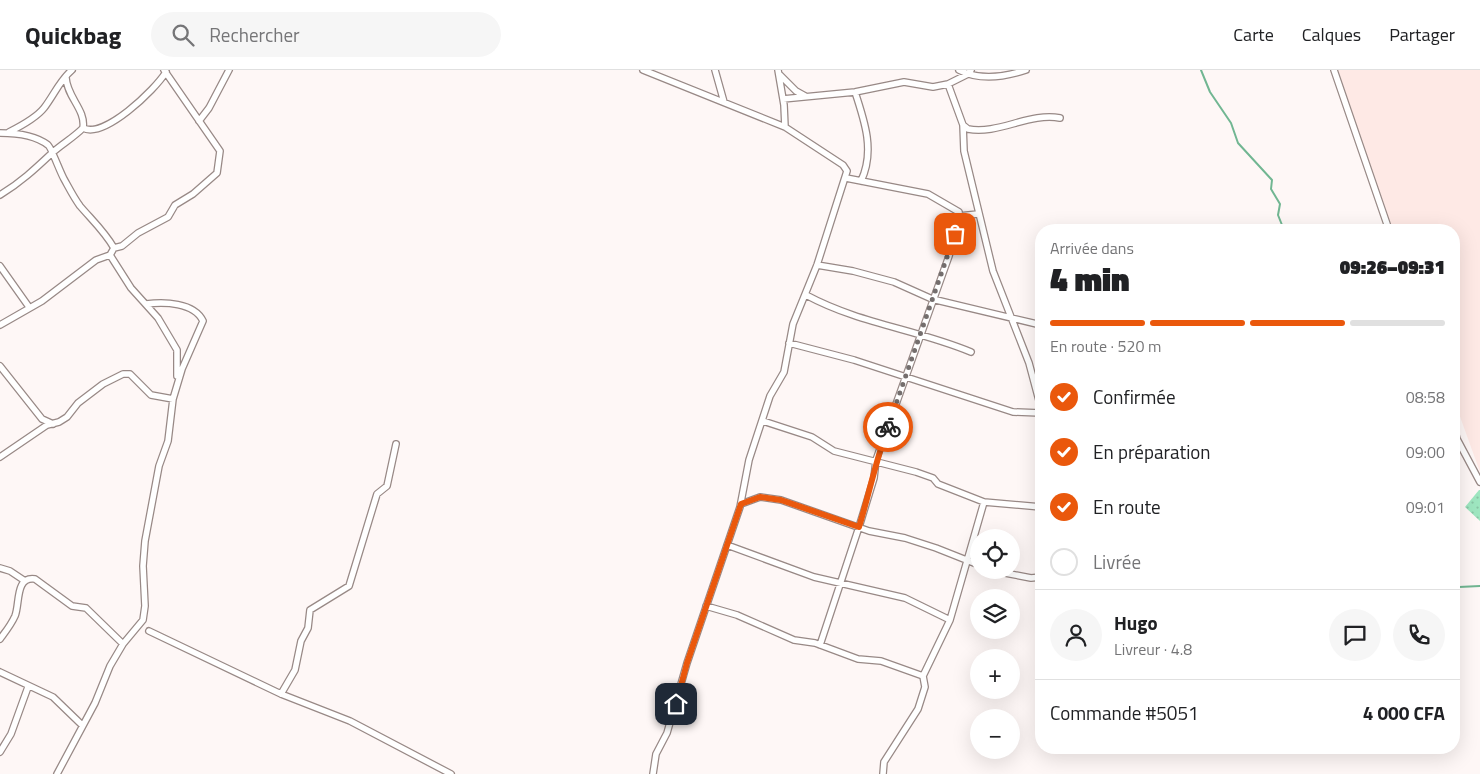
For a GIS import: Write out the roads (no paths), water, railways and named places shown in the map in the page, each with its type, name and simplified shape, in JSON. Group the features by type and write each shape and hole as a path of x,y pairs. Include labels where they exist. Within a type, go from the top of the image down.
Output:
{"street":[{"path":"7,133 34,117 44,108 54,90 72,70"},
{"path":"199,121 209,108 229,70"},
{"path":"715,70 724,102"},
{"path":"959,70 998,78 1026,70"},
{"path":"1334,70 1387,224"},
{"path":"0,325 29,306 42,301 90,264 110,255 114,248 122,246 138,233 168,217 175,205 194,194 217,173 220,151 166,71 149,93 111,122 95,130 82,128"},
{"path":"645,71 785,127 843,165 847,171 817,265 793,324 784,372 770,396 764,421 749,460 741,504 706,606 666,733 656,754 653,774"},
{"path":"779,71 785,127"},
{"path":"779,71 786,82 805,96"},
{"path":"783,99 855,92 904,82 933,87 948,84 969,72"},
{"path":"0,195 35,170 54,151 70,141 82,128 83,115 70,92 66,78"},
{"path":"948,84 963,125 962,140 993,271 1029,363 1035,386"},
{"path":"855,92 870,148 866,172 861,181"},
{"path":"963,125 972,130 1015,125 1050,116 1060,118"},
{"path":"0,133 37,138 50,146 54,151 56,165 79,204 108,237 114,248"},
{"path":"820,645 874,478 876,460 932,299 949,256 959,216 959,212 928,194 846,178"},
{"path":"959,216 978,214"},
{"path":"110,255 131,288 158,318 177,350 176,389"},
{"path":"817,265 854,271 894,282 932,299 1035,324"},
{"path":"0,266 29,306"},
{"path":"806,296 831,309 860,319 894,326 971,352"},
{"path":"57,774 82,725 96,703 110,666 123,644 143,620 145,606 143,566 145,541 159,466 168,442 174,399 182,369 203,321 200,314 192,308 162,303 146,304"},
{"path":"789,342 1013,412 1035,413"},
{"path":"0,366 42,419 53,424"},
{"path":"0,457 47,425 67,417 78,403 103,384 123,374 130,374 151,395 174,399"},
{"path":"764,421 812,437 834,451 876,460 933,478 938,484 984,502 1035,506"},
{"path":"281,694 295,670 301,641 308,628 310,610 349,586 377,494 387,486 396,444"},
{"path":"1460,445 1480,482"},
{"path":"741,504 760,497 781,500 886,536 905,538 968,560"},
{"path":"882,774 884,762 918,709 925,687 923,676 950,620 984,502"},
{"path":"727,545 814,577 906,598 950,620"},
{"path":"0,568 10,571 24,581"},
{"path":"1020,576 1035,578"},
{"path":"0,640 16,613 18,593 24,581 29,578 35,579 72,606 86,608 123,644"},
{"path":"706,606 737,615 794,640 820,645 858,659 881,661 923,676"},
{"path":"149,631 281,694 368,730 451,774"},
{"path":"0,672 53,698 82,725"},
{"path":"0,752 11,734 28,687"}],"waterway":[{"path":"1201,70 1210,92 1231,123 1238,143 1272,180 1271,189 1280,204 1278,215 1282,224"},
{"path":"1460,587 1480,586"}]}
